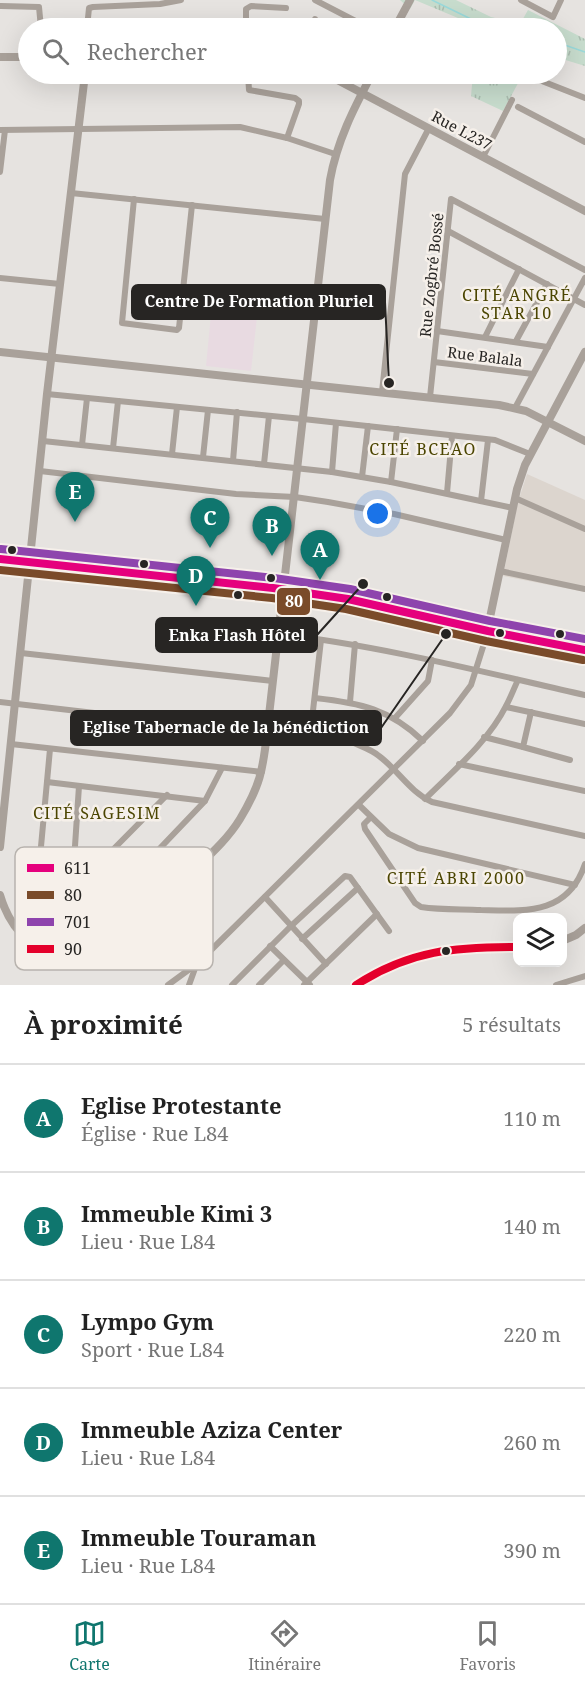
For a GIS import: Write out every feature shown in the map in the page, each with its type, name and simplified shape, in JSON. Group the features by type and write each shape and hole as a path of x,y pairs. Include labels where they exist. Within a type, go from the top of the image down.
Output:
{"street":[{"path":"88,18 89,8 160,4 181,0"},
{"path":"315,0 350,18"},
{"path":"400,18 410,0"},
{"path":"521,0 553,17 561,0"},
{"path":"2,6 39,7 40,18"},
{"path":"246,18 246,9 251,6 286,8"},
{"path":"0,57 18,57"},
{"path":"0,847 3,783 11,744 51,357 84,84"},
{"path":"249,84 249,90 299,100 287,138"},
{"name":"Rue L237","path":"348,84 585,211"},
{"path":"213,852 227,838 249,803 262,772 334,154 367,84"},
{"path":"549,84 585,98"},
{"path":"483,157 512,100"},
{"path":"518,107 585,142"},
{"path":"0,172 2,130 240,127 287,138 334,154"},
{"path":"382,392 405,174 429,128"},
{"path":"71,193 325,219"},
{"path":"134,199 122,323 177,330 192,205"},
{"name":"Rue Zogbré Bossé","path":"430,397 450,201 453,199 585,270"},
{"path":"447,231 585,305"},
{"path":"485,337 519,270"},
{"path":"0,278 60,284"},
{"path":"515,408 585,278"},
{"path":"516,341 547,284"},
{"path":"437,331 548,347"},
{"path":"0,352 515,408 548,421 585,441"},
{"path":"213,948 423,741 466,693 477,670 488,627 522,472 585,352"},
{"name":"Rue Balala","path":"434,362 533,374"},
{"path":"47,394 237,412 488,440 531,454"},
{"path":"82,445 87,398"},
{"path":"113,448 118,401"},
{"path":"172,454 177,407"},
{"path":"203,457 208,410"},
{"path":"233,460 237,412"},
{"path":"264,464 268,416"},
{"path":"332,472 336,423"},
{"path":"362,477 368,426"},
{"path":"391,482 397,429"},
{"path":"447,494 452,436"},
{"path":"481,501 488,440"},
{"path":"43,441 332,472 513,508"},
{"path":"40,471 236,494 294,497 394,514 506,540"},
{"path":"515,498 585,529"},
{"path":"0,554 31,560"},
{"path":"0,559 31,560 369,598 585,650"},
{"path":"500,571 585,589"},
{"path":"488,627 585,643"},
{"path":"279,634 355,644 585,694"},
{"path":"310,737 321,640"},
{"path":"350,702 355,644"},
{"path":"21,653 273,681"},
{"path":"395,718 428,681 432,660"},
{"path":"425,799 484,737 506,707 518,680"},
{"path":"315,698 350,702 369,707 395,718 423,741"},
{"path":"0,702 354,743 380,756 425,799 444,806 585,836"},
{"path":"506,707 585,724"},
{"path":"523,747 531,712"},
{"path":"484,737 570,760"},
{"path":"11,744 262,772"},
{"path":"41,847 50,749"},
{"path":"459,764 585,791"},
{"path":"161,847 205,801 222,768"},
{"path":"47,782 205,801"},
{"path":"75,847 79,786"},
{"path":"116,847 167,795"},
{"path":"359,805 389,834 418,848 575,885"},
{"path":"370,818 364,824 365,829 415,903 421,908 531,911 553,904 575,885 585,864"},
{"path":"231,985 344,876 350,877 389,931"},
{"path":"302,939 358,888"},
{"path":"0,895 3,907 15,925"},
{"path":"265,897 326,964"},
{"path":"270,946 307,984 377,914"},
{"path":"567,939 585,928"},
{"path":"356,985 383,968 430,952 473,947 513,947"},
{"path":"259,985 284,960"},
{"path":"168,985 188,970"},
{"path":"189,985 195,970"},
{"path":"556,985 585,976"}],"shaded area":[{"path":"212,304 258,308 251,371 206,366"},
{"path":"527,474 585,500 585,592 503,576 518,502"}],"green space":[{"path":"400,0 415,0 410,9"},
{"path":"415,0 456,0 495,18 458,18"},
{"path":"528,10 544,18 523,18"},
{"path":"567,30 585,39 585,66 567,60"},
{"path":"472,84 518,84 503,111 471,96"}],"waterway":[{"path":"432,0 469,18"},
{"path":"567,46 585,52"}],"transit line":[{"name":"701","path":"1,549 274,578 350,589 490,621 585,639"},
{"name":"611","path":"0,559 273,588 348,599 488,631 585,650"},
{"name":"80","path":"0,570 272,598 346,609 486,641 583,660"},
{"name":"90","path":"356,985 395,964 434,953 474,948 513,947"}],"place":[{"name":"Centre De Formation Pluriel","path":"389,383"},
{"name":"Immeuble Touraman","path":"75,522"},
{"name":"Lympo Gym","path":"210,548"},
{"name":"Immeuble Kimi 3","path":"272,556"},
{"name":"Eglise Protestante","path":"320,580"},
{"name":"Enka Flash Hôtel","path":"363,584"},
{"name":"Immeuble Aziza Center","path":"196,606"},
{"name":"Eglise Tabernacle de la bénédiction","path":"446,634"}],"district":[{"name":"CITÉ ANGRÉ STAR 10","path":"517,304"},
{"name":"CITÉ BCEAO","path":"423,449"},
{"name":"CITÉ SAGESIM","path":"97,813"},
{"name":"CITÉ ABRI 2000","path":"456,878"}]}
